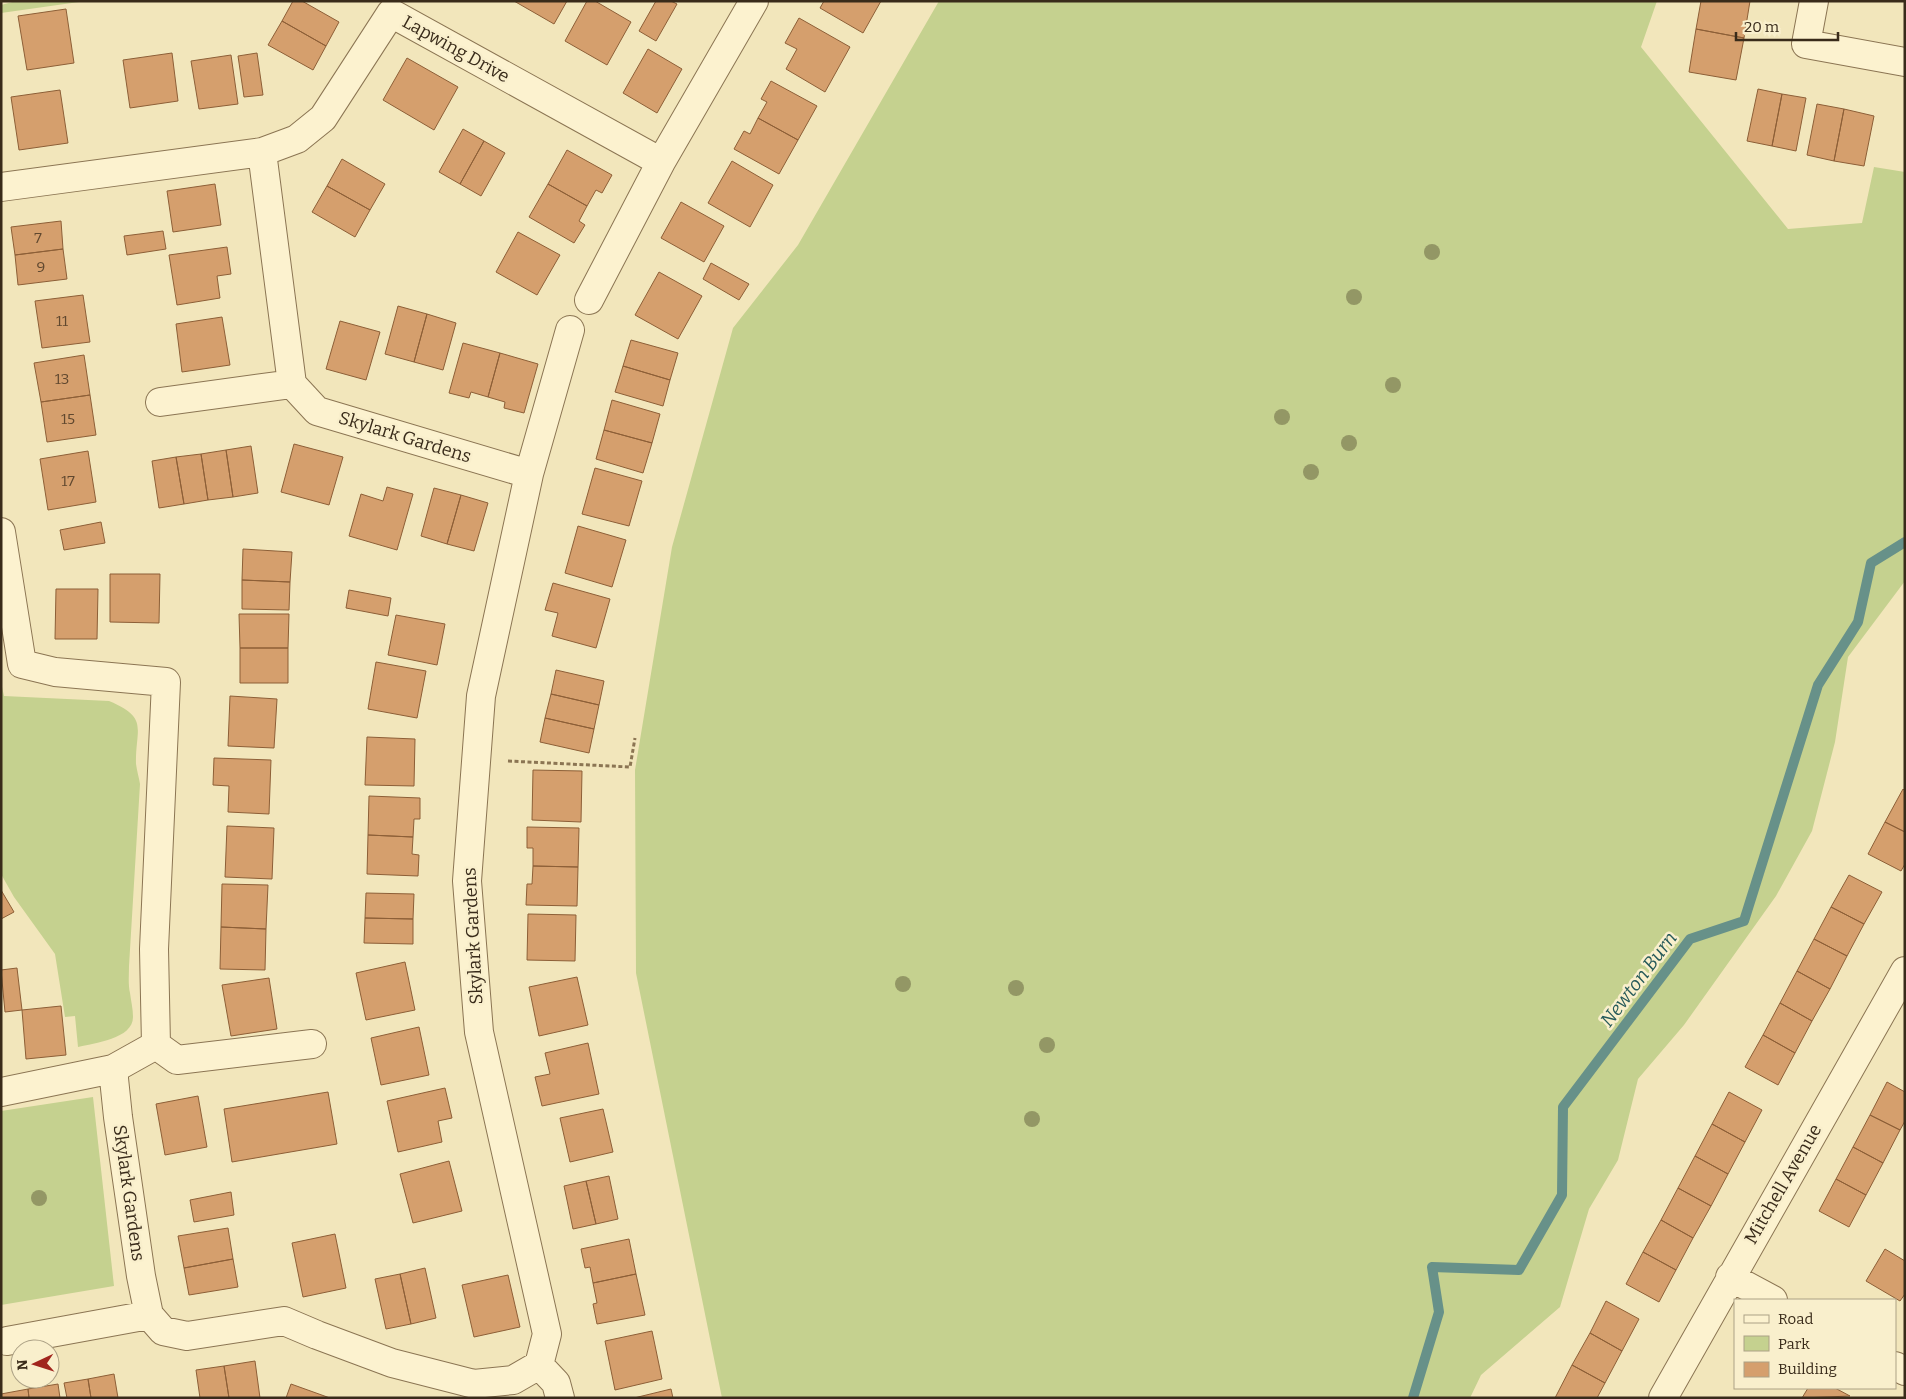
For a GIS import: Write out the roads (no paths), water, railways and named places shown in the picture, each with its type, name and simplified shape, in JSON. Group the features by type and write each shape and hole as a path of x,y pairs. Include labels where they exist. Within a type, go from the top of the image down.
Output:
{"street":[{"path":"589,300 661,162 754,1"},
{"path":"1814,1 1806,44 1905,62"},
{"name":"Lapwing Drive","path":"1,186 262,152 297,139 323,118 394,7 661,162"},
{"path":"160,402 292,384 262,152"},
{"name":"Skylark Gardens","path":"540,1365 546,1334 479,1032 467,881 481,696 529,474 570,330"},
{"name":"Skylark Gardens","path":"292,384 318,411 529,474"},
{"path":"1,532 12,667 166,682 154,949 156,1045"},
{"name":"Mitchell Avenue","path":"1663,1398 1905,971"},
{"path":"156,1045 177,1060 312,1044"},
{"path":"1,1092 113,1069 156,1045"},
{"name":"Skylark Gardens","path":"113,1069 119,1126 141,1276 149,1315"},
{"path":"1730,1277 1771,1299"},
{"path":"7,1341 149,1315 163,1331 187,1336 284,1321 392,1364 474,1384 514,1380 540,1365 556,1383 560,1398"}],"waterway":[{"name":"Newton Burn","path":"1413,1398 1439,1312 1432,1267 1519,1270 1562,1195 1563,1107 1690,939 1744,921 1818,685 1858,622 1871,563 1905,542"}]}
